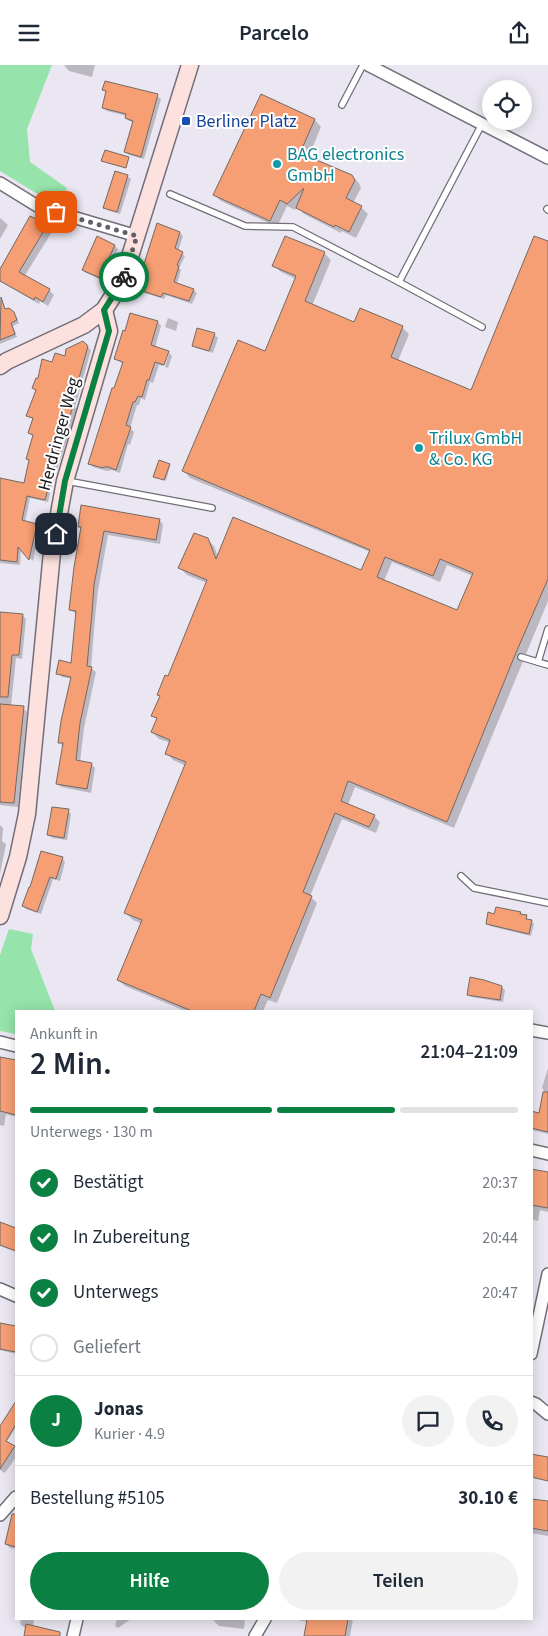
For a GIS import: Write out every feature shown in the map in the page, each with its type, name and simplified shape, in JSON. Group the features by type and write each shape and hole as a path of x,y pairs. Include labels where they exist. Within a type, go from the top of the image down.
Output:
{"main road":[{"path":"0,366 84,325 104,310 122,282 190,65"},
{"name":"Herdringer Weg","path":"0,916 18,857 27,814 52,552 65,481 109,331 104,310"}],"street":[{"path":"368,65 482,124"},
{"path":"494,130 548,157"},
{"path":"0,183 40,207 137,236"},
{"path":"533,1030 548,1033"},
{"path":"0,1042 15,1046"},
{"path":"533,1150 548,1153"},
{"path":"533,1344 548,1274"},
{"path":"0,1289 15,1296"},
{"path":"533,1403 548,1414"},
{"path":"0,1515 15,1498"},
{"path":"73,1636 77,1620"},
{"path":"255,1636 264,1620"}],"lane":[{"path":"342,105 363,65"},
{"path":"398,282 482,124"},
{"path":"170,194 245,226 293,227 482,327"},
{"path":"65,481 212,509"},
{"path":"538,662 548,629"},
{"path":"521,657 548,665"},
{"path":"461,876 474,888 548,903"}],"green space":[{"path":"0,65 52,65 27,129 30,162 67,188 57,206 0,171"},
{"path":"9,929 33,934 31,949 55,1010 15,1010 15,1034 0,1031 0,955"}],"building":[{"path":"105,81 158,94 141,157 124,152 133,121 125,118 126,114 102,108 106,91 102,90"},
{"name":"BAG electronics GmbH","path":"261,94 315,119 300,153 352,175 355,180 346,198 362,206 349,232 335,225 334,227 296,208 304,188 287,204 280,200 270,221 213,195"},
{"path":"105,150 129,157 126,168 101,161"},
{"path":"115,171 128,175 117,212 103,208"},
{"path":"30,216 48,224 19,272 50,289 43,302 35,297 34,300 0,281 0,269"},
{"path":"157,223 180,232 175,248 183,252 177,265 179,266 174,282 194,289 189,301 163,293 161,297 136,289"},
{"path":"97,236 115,245 100,278 82,270"},
{"path":"285,236 325,252 305,301 354,322 360,308 403,326 391,357 471,390 534,236 548,241 548,579 447,822 348,781 341,801 375,815 369,827 335,813 303,892 312,896 270,998 261,994 254,1010 190,1010 117,980 142,920 124,913 186,762 165,754 170,740 151,732 157,718 151,716 160,696 157,695 165,675 168,676 207,580 178,568 194,533 208,538 216,559 233,517 361,570 370,550 182,471 238,340 265,351 296,276 272,266","holes":["385,557 433,576 440,559 473,573 457,610 377,577"]},
{"path":"1,297 5,309 9,308 14,312 17,320 11,323 15,334 0,340"},
{"path":"130,313 158,321 151,345 169,351 164,365 155,362 142,397 138,396 135,402 133,402 126,425 131,427 116,470 88,464 112,388 114,388 123,362 114,359"},
{"path":"197,328 215,333 209,351 192,346"},
{"path":"83,341 88,346 72,403 74,404 60,444 45,500 27,496 22,520 37,524 29,560 18,547 17,562 0,560 0,478 24,483 29,460 26,459 33,435 28,433 33,418 26,416 36,390 32,388 36,378 38,378 42,359 52,362 55,353 65,356 66,349"},
{"path":"159,460 170,464 164,480 153,477"},
{"path":"81,505 160,519 156,540 104,531 94,585 87,666 92,667 80,723 76,760 92,763 87,789 56,784 63,743 58,743 61,721 71,677 56,674 59,660 71,663 76,611 69,610 81,527 78,527"},
{"path":"0,612 23,614 19,655 12,655 8,697 0,697"},
{"path":"0,704 24,706 14,803 0,802"},
{"path":"52,807 69,809 64,838 47,835"},
{"path":"41,851 63,857 56,879 50,877 37,912 22,906"},
{"path":"496,907 527,915 526,919 532,920 529,934 486,924 488,912 494,914"},
{"path":"470,977 502,986 500,1000 467,995"},
{"path":"0,1057 15,1060 15,1115 0,1111"},
{"path":"543,1092 548,1092 548,1132 533,1128 533,1112 539,1113"},
{"path":"533,1169 548,1172 548,1208 533,1205"},
{"path":"0,1222 15,1228 15,1251 0,1245"},
{"path":"0,1323 15,1326 15,1352 0,1349"},
{"path":"15,1403 15,1426 6,1441 15,1446 0,1469 0,1426"},
{"path":"533,1454 548,1457 548,1481 533,1477"},
{"path":"533,1499 548,1501 548,1531 533,1528"},
{"path":"12,1514 15,1514 15,1547 5,1544"},
{"path":"307,1620 348,1620 345,1636 304,1636"},
{"path":"26,1624 60,1632 60,1636 24,1636"}],"way so far":[{"path":"56,212 137,236 124,277"}],"place":[{"name":"Berliner Platz","path":"186,121"},
{"name":"BAG electronics GmbH","path":"277,164"},
{"name":"Trilux GmbH & Co. KG","path":"419,448"}],"route":[{"path":"56,534 65,481 109,331 104,310 124,277"}]}
